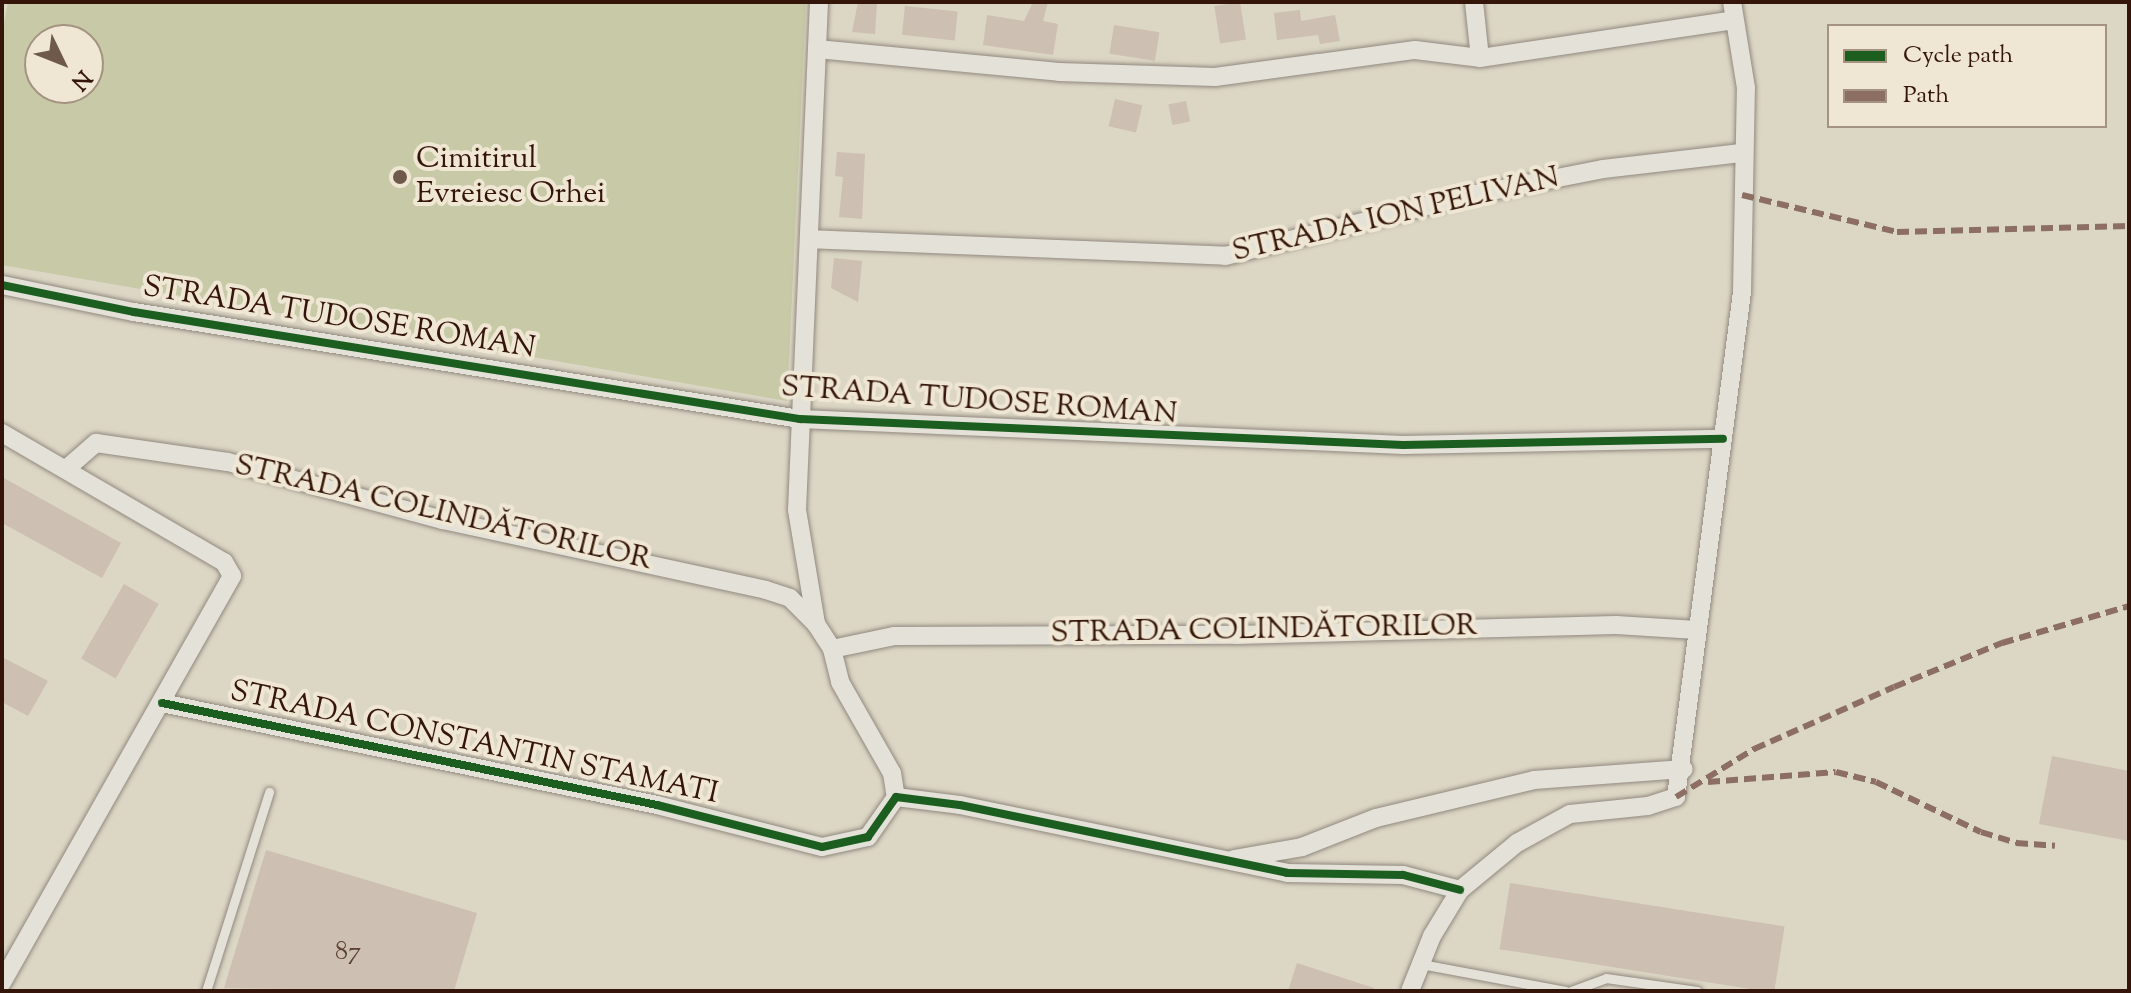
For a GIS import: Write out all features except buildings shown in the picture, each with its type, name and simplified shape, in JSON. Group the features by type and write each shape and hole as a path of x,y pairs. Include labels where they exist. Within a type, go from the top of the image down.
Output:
{"street":[{"path":"819,2 797,510 816,624 832,649 840,682 892,773 896,797 960,805 1287,873 1403,875 1460,890"},
{"path":"1474,2 1480,58"},
{"path":"817,49 1141,77 1215,77 1415,50 1480,58 1732,11 1746,88 1741,153 1742,292 1697,630 1684,769 1676,797 1648,806 1570,814 1517,843 1460,890 1410,991"},
{"name":"STRADA ION PELIVAN","path":"809,239 1225,256 1490,191 1603,169 1741,153"},
{"name":"STRADA TUDOSE ROMAN","path":"2,285 148,314 800,419 1373,444 1723,439"},
{"path":"2,433 224,562 232,576 2,982"},
{"name":"STRADA COLINDĂTORILOR","path":"66,469 96,443 228,462 443,520 766,590 790,598 816,624"},
{"name":"STRADA COLINDĂTORILOR","path":"832,649 894,636 1236,635 1616,625 1697,630"},
{"name":"STRADA CONSTANTIN STAMATI","path":"162,703 657,805 822,847 868,837 896,797"},
{"path":"1225,860 1302,847 1376,818 1534,780 1684,769"}],"lane":[{"path":"206,991 269,792"},
{"path":"1421,964 1565,991"},
{"path":"1571,991 1606,978 1697,991"}],"green space":[{"name":"Cimitirul Evreiesc Orhei","path":"8,2 806,2 787,401 2,265 2,35"}],"marked path":[{"path":"1742,195 1897,232 2129,226"},
{"path":"1676,797 1754,749 1894,687 2002,643 2129,606"},
{"path":"1708,782 1836,772 1876,782 1981,832 2016,843 2055,846"}],"cycle path":[{"path":"2,285 134,312 800,419 1403,445 1723,439"},
{"path":"162,703 657,805 822,847 868,837 896,797 960,805 1287,873 1403,875 1460,890"}],"place":[{"name":"Cimitirul Evreiesc Orhei","path":"400,177"}]}
